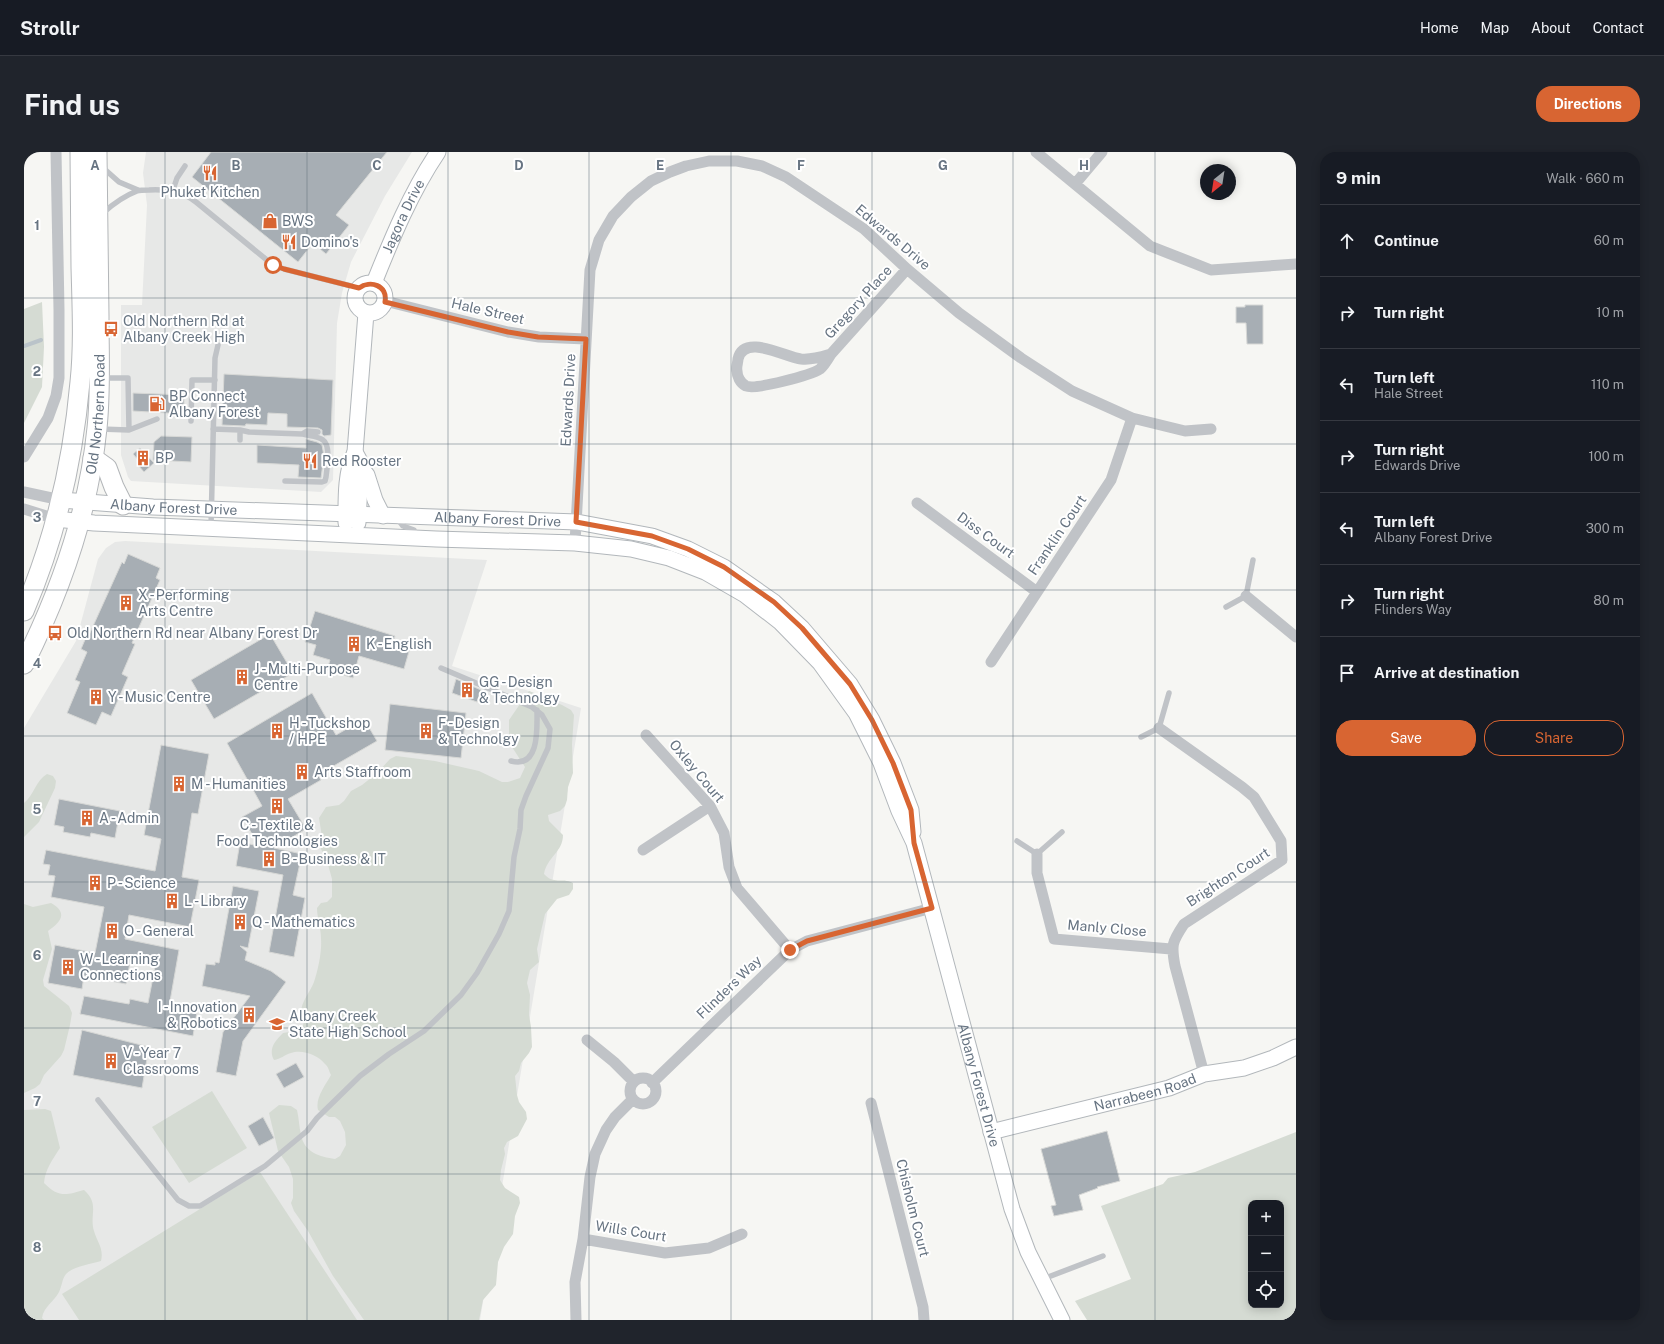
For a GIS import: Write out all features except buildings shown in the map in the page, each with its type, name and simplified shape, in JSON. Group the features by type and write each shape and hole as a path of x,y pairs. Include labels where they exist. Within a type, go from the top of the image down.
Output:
{"highway":[{"name":"Old Northern Road","path":"24,611 47,550 56,519 74,436 80,381 82,325 80,152"},
{"name":"Old Northern Road","path":"24,664 52,602 67,560 84,502 93,458 97,428 99,378 98,158"},
{"path":"93,458 107,468 114,487 123,504"}],"street":[{"path":"24,457 48,418 56,396 58,378 59,310 56,152"},
{"name":"Jagora Drive","path":"374,283 394,234 424,173 438,152"},
{"path":"1036,152 1150,246 1211,270 1296,264"},
{"path":"1076,184 1102,152"},
{"name":"Edwards Drive","path":"575,543 590,270 599,240 613,216 631,197 651,181 686,166 709,161 737,161 762,166 786,176 864,229 907,269 960,314 1021,358 1072,391 1132,418 1185,431 1211,430"},
{"name":"Gregory Place","path":"831,354 815,359 800,359 765,348 750,347 742,350 736,370 739,379 746,386 755,387 809,374 821,368 831,354 907,269"},
{"path":"374,283 382,288 385,302 378,311 366,313 356,304 356,292 359,288 364,284 374,283"},
{"name":"Hale Street","path":"385,302 508,332 538,337 586,339"},
{"path":"352,534 351,460 355,452 366,313"},
{"name":"Franklin Court","path":"991,662 1111,480 1132,418"},
{"path":"352,514 361,463 355,452"},
{"path":"360,466 367,475 375,500 389,516"},
{"path":"24,492 61,500"},
{"name":"Albany Forest Drive","path":"61,500 389,516 576,522 652,536 688,549 724,567 774,602 802,628 850,684 872,720 893,763 911,810 914,843"},
{"name":"Diss Court","path":"918,503 1037,592"},
{"path":"24,509 56,519"},
{"name":"Albany Forest Drive","path":"56,519 78,522 415,538 575,543 631,549 669,558 705,572 744,595 780,622 820,663 856,713 881,763 899,811 914,843 991,1132 1020,1232 1041,1280 1062,1320"},
{"path":"1246,596 1296,637"},
{"name":"Brighton Court","path":"1159,728 1254,797 1281,841 1282,860 1184,924 1175,937 1171,949"},
{"name":"Oxley Court","path":"646,735 710,806 724,833 729,867 737,888 790,950"},
{"path":"643,850 710,806"},
{"name":"Manly Close","path":"1037,854 1037,873 1054,939 1171,949"},
{"name":"Flinders Way","path":"652,1082 790,950 807,941 932,908"},
{"path":"1171,949 1204,1074"},
{"path":"587,1040 614,1062 634,1082"},
{"name":"Narrabeen Road","path":"991,1132 1169,1088 1204,1074 1244,1068 1273,1058 1296,1047"},
{"path":"642,1078 652,1082 656,1091 654,1098 642,1104 633,1099 630,1091 634,1082 642,1078"},
{"path":"576,1320 575,1282 583,1239 588,1188 595,1154 606,1130 633,1099"},
{"name":"Chisholm Court","path":"871,1103 923,1307 924,1320"},
{"name":"Wills Court","path":"583,1239 665,1253 709,1248 742,1234"}],"lane":[{"path":"98,158 119,182 138,190 173,190 190,197 273,265 359,288"},
{"path":"173,190 177,178 185,166"},
{"path":"98,217 114,203 138,190"},
{"path":"211,528 215,380 218,345"},
{"path":"99,378 128,378 129,430"},
{"path":"191,421 192,380 215,380"},
{"path":"97,428 129,430 157,419"},
{"path":"214,429 302,434 322,439 326,442 328,447 325,480 322,482 285,481"},
{"path":"240,430 240,440"},
{"path":"302,434 307,431 318,432"},
{"path":"389,516 403,526 414,530 415,538"},
{"path":"1226,607 1246,596 1253,560"},
{"path":"98,1100 178,1200 189,1206 200,1206 265,1166 307,1131 317,1118 360,1076 389,1054 424,1031 461,995 477,973 499,934 509,911 514,857 520,829 521,810 548,748 550,729 537,710 441,668"},
{"path":"1141,737 1159,728 1169,693"},
{"path":"511,761 521,762 533,752 537,737 537,710"},
{"path":"1017,840 1037,854 1062,832"},
{"path":"1041,1280 1103,1256"}],"shaded area":[{"path":"146,152 412,152 385,196 351,262 342,293 337,323 333,480 321,492 131,481 128,477 121,455 121,305 142,305 147,205 143,173"},
{"path":"42,302 44,347 42,387 24,423 24,309"},
{"name":"Albany Creek State High School","path":"125,541 487,560 452,666 581,708 480,1320 24,1320 24,728 76,641 98,559 106,548 115,542"},
{"path":"529,691 562,705 571,710 574,715 572,744 573,773 568,787 567,800 565,806 560,811 548,815 549,821 563,835 562,841 558,850 548,863 544,874 554,880 569,881 573,883 573,889 569,895 557,899 545,914 537,949 539,962 530,970 527,983 530,995 529,1015 532,1047 521,1063 519,1071 515,1076 517,1095 519,1102 526,1112 527,1119 518,1136 507,1142 504,1148 505,1154 500,1180 505,1188 519,1197 520,1203 515,1216 513,1234 504,1247 498,1262 496,1285 483,1300 479,1320 364,1320 333,1276 308,1231 294,1211 291,1203 293,1198 293,1179 289,1167 278,1151 269,1113 279,1105 291,1106 297,1110 300,1132 305,1146 318,1155 335,1159 340,1156 346,1145 345,1132 340,1121 335,1117 329,1117 318,1110 317,1106 323,1088 331,1075 328,1067 318,1058 305,1052 291,1053 274,1060 272,1056 273,1045 283,1033 296,1031 302,1028 304,1022 301,1012 302,1007 314,982 320,955 321,944 317,908 321,903 327,902 332,897 332,879 327,861 321,849 322,837 319,818 326,807 339,805 351,791 362,785 377,773 390,759 396,756 435,761 479,771 502,782 508,782 520,778 525,767 512,747 509,738 509,720"},
{"path":"47,774 53,776 56,781 55,788 39,822 24,837 24,803 40,780"},
{"path":"51,903 60,910 61,918 56,925 48,931 52,949 43,980 44,986 69,1006 72,1013 64,1050 61,1056 44,1075 40,1084 24,1093 24,904 33,907"},
{"path":"212,1091 247,1148 189,1183 152,1127"},
{"path":"45,1109 51,1111 60,1148 52,1160 44,1183 49,1188 59,1193 67,1194 84,1190 89,1195 93,1205 94,1231 102,1252 102,1256 101,1261 78,1267 66,1274 55,1299 47,1307 43,1314 42,1318 44,1320 24,1320 24,1110"},
{"path":"1296,1132 1296,1320 1087,1320 1075,1301 1131,1279 1101,1206 1163,1184 1168,1178 1195,1172"},
{"path":"260,1172 357,1320 79,1320 62,1294"}],"waterway":[{"path":"24,346 41,340"}],"place":[{"name":"Phuket Kitchen","path":"210,173"},
{"name":"BWS","path":"270,221"},
{"name":"Domino's","path":"289,242"},
{"name":"Old Northern Rd at Albany Creek High","path":"111,329"},
{"name":"BP Connect Albany Forest","path":"157,404"},
{"name":"BP","path":"143,458"},
{"name":"Red Rooster","path":"310,461"},
{"name":"X - Performing Arts Centre","path":"126,603"},
{"name":"Old Northern Rd near Albany Forest Dr","path":"55,633"},
{"name":"K - English","path":"354,644"},
{"name":"J - Multi-Purpose Centre","path":"242,677"},
{"name":"GG - Design & Technolgy","path":"467,690"},
{"name":"Y - Music Centre","path":"96,697"},
{"name":"H - Tuckshop / HPE","path":"277,731"},
{"name":"F - Design & Technolgy","path":"426,731"},
{"name":"Arts Staffroom","path":"302,772"},
{"name":"M - Humanities","path":"179,784"},
{"name":"C - Textile & Food Technologies","path":"277,806"},
{"name":"A - Admin","path":"87,818"},
{"name":"B - Business & IT","path":"269,859"},
{"name":"P - Science","path":"95,883"},
{"name":"L - Library","path":"172,901"},
{"name":"Q - Mathematics","path":"240,922"},
{"name":"O - General","path":"112,931"},
{"name":"W - Learning Connections","path":"68,967"},
{"name":"I - Innovation & Robotics","path":"249,1015"},
{"name":"Albany Creek State High School","path":"277,1024"},
{"name":"V - Year 7 Classrooms","path":"111,1061"}],"route":[{"path":"273,265 359,288 364,284 374,283 382,288 385,302 508,332 538,337 586,339 576,522 652,536 688,549 724,567 774,602 820,647 850,684 872,720 893,763 911,810 914,843 932,908 807,941 790,950"}]}
